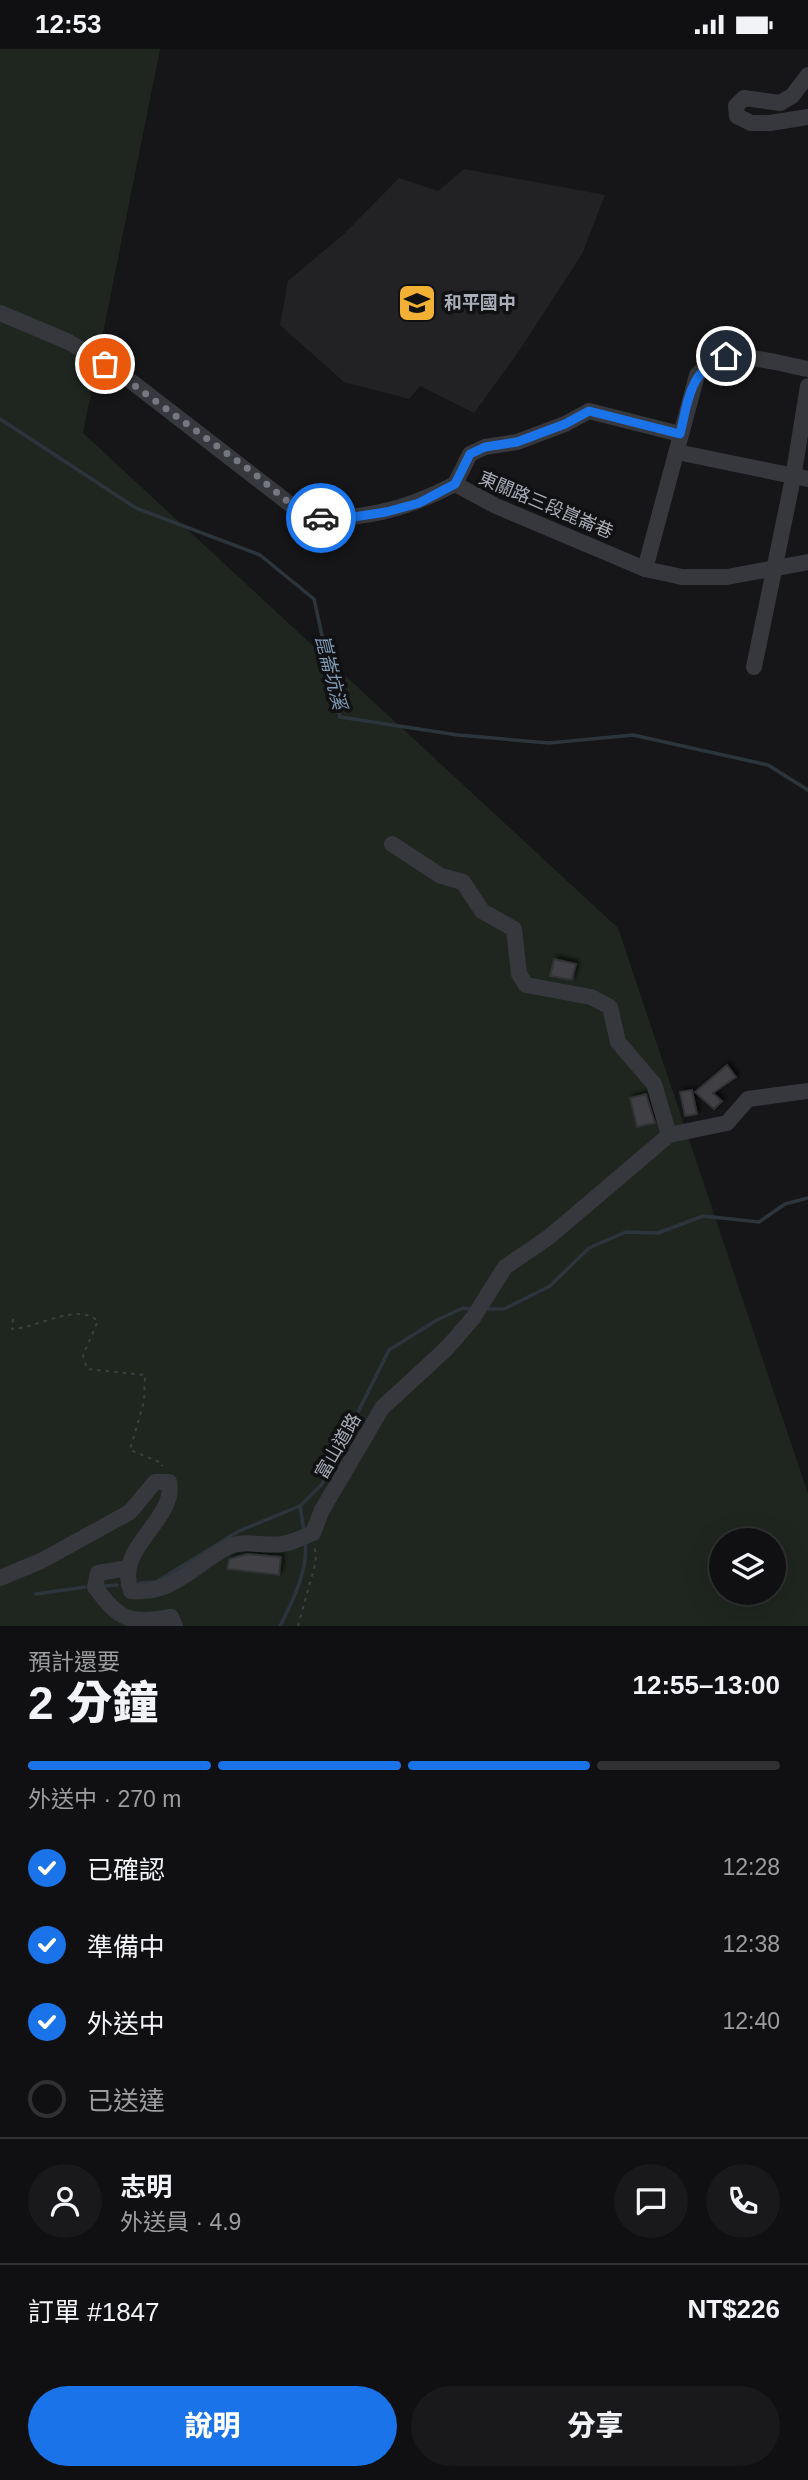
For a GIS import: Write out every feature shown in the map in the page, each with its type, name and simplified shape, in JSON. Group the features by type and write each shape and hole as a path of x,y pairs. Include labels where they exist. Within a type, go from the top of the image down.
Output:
{"street":[{"path":"808,75 792,96 780,103 744,98 736,106 737,116 751,123 808,117"},
{"name":"東關路三段崑崙巷","path":"0,313 69,342 123,375 304,515 334,520 386,512 419,503 455,484 496,506 645,569 682,576 717,577 808,562"},
{"path":"645,569 696,375 707,364 726,356 808,369"},
{"path":"754,667 774,569 801,479 808,386"},
{"path":"455,484 470,454 485,447 517,442 565,424 589,411 680,434"},
{"path":"677,452 801,479"},
{"path":"392,844 441,876 463,882 482,911 514,929 519,974 526,985 591,997 610,1007 618,1042 654,1084 669,1135"},
{"name":"富山道路","path":"313,1533 322,1510 382,1408 447,1348 477,1311 505,1267 549,1237 669,1135 727,1123 748,1098 808,1091"},
{"path":"0,1578 41,1561 130,1512 155,1482 169,1482 171,1492 128,1567 127,1580 131,1591 153,1592 189,1575 229,1546 244,1543 284,1544 313,1533"},
{"path":"128,1567 98,1573 95,1587 110,1607 121,1617 142,1622 171,1617 175,1626"}],"path":[{"path":"13,1319 12,1329 69,1315 92,1316 98,1321 83,1355 87,1369 145,1375 144,1401 130,1450 162,1462 165,1481"},
{"path":"298,1626 316,1562 313,1533"}],"shaded area":[{"path":"0,49 160,49 83,433 618,928 808,1494 808,1626 0,1626"},
{"name":"和平國中","path":"464,169 605,195 582,254 519,351 474,413 420,386 409,399 344,382 280,325 288,281 344,234 399,178 438,191"}],"building":[{"path":"554,959 576,964 572,980 550,976"},
{"path":"727,1065 736,1077 713,1093 722,1101 714,1109 695,1092"},
{"path":"692,1090 697,1114 685,1116 680,1092"},
{"path":"646,1094 655,1123 637,1127 630,1098"},
{"path":"247,1554 281,1557 279,1575 227,1569 229,1559"}],"waterway":[{"name":"崑崙坑溪","path":"0,419 136,508 260,555 314,599 340,717 458,735 549,743 633,735 768,765 808,790"},
{"path":"484,1309 504,1309 550,1286 589,1248 626,1232 658,1233 703,1216 759,1222 785,1204 808,1198"},
{"path":"139,1583 156,1582 239,1531 300,1506 322,1484 389,1350 437,1320 463,1308 473,1309"},
{"path":"300,1506 304,1531"},
{"path":"280,1626 302,1574 305,1542"},
{"path":"105,1586 117,1585"},
{"path":"36,1594 85,1587"}],"way so far":[{"path":"105,364 251,471 304,515 321,518"}],"place":[{"name":"和平國中","path":"417,303"}],"route":[{"path":"321,518 334,520 386,512 419,503 455,484 470,454 485,447 517,442 565,424 579,414 589,411 680,434 696,375 707,364 726,356"}]}
